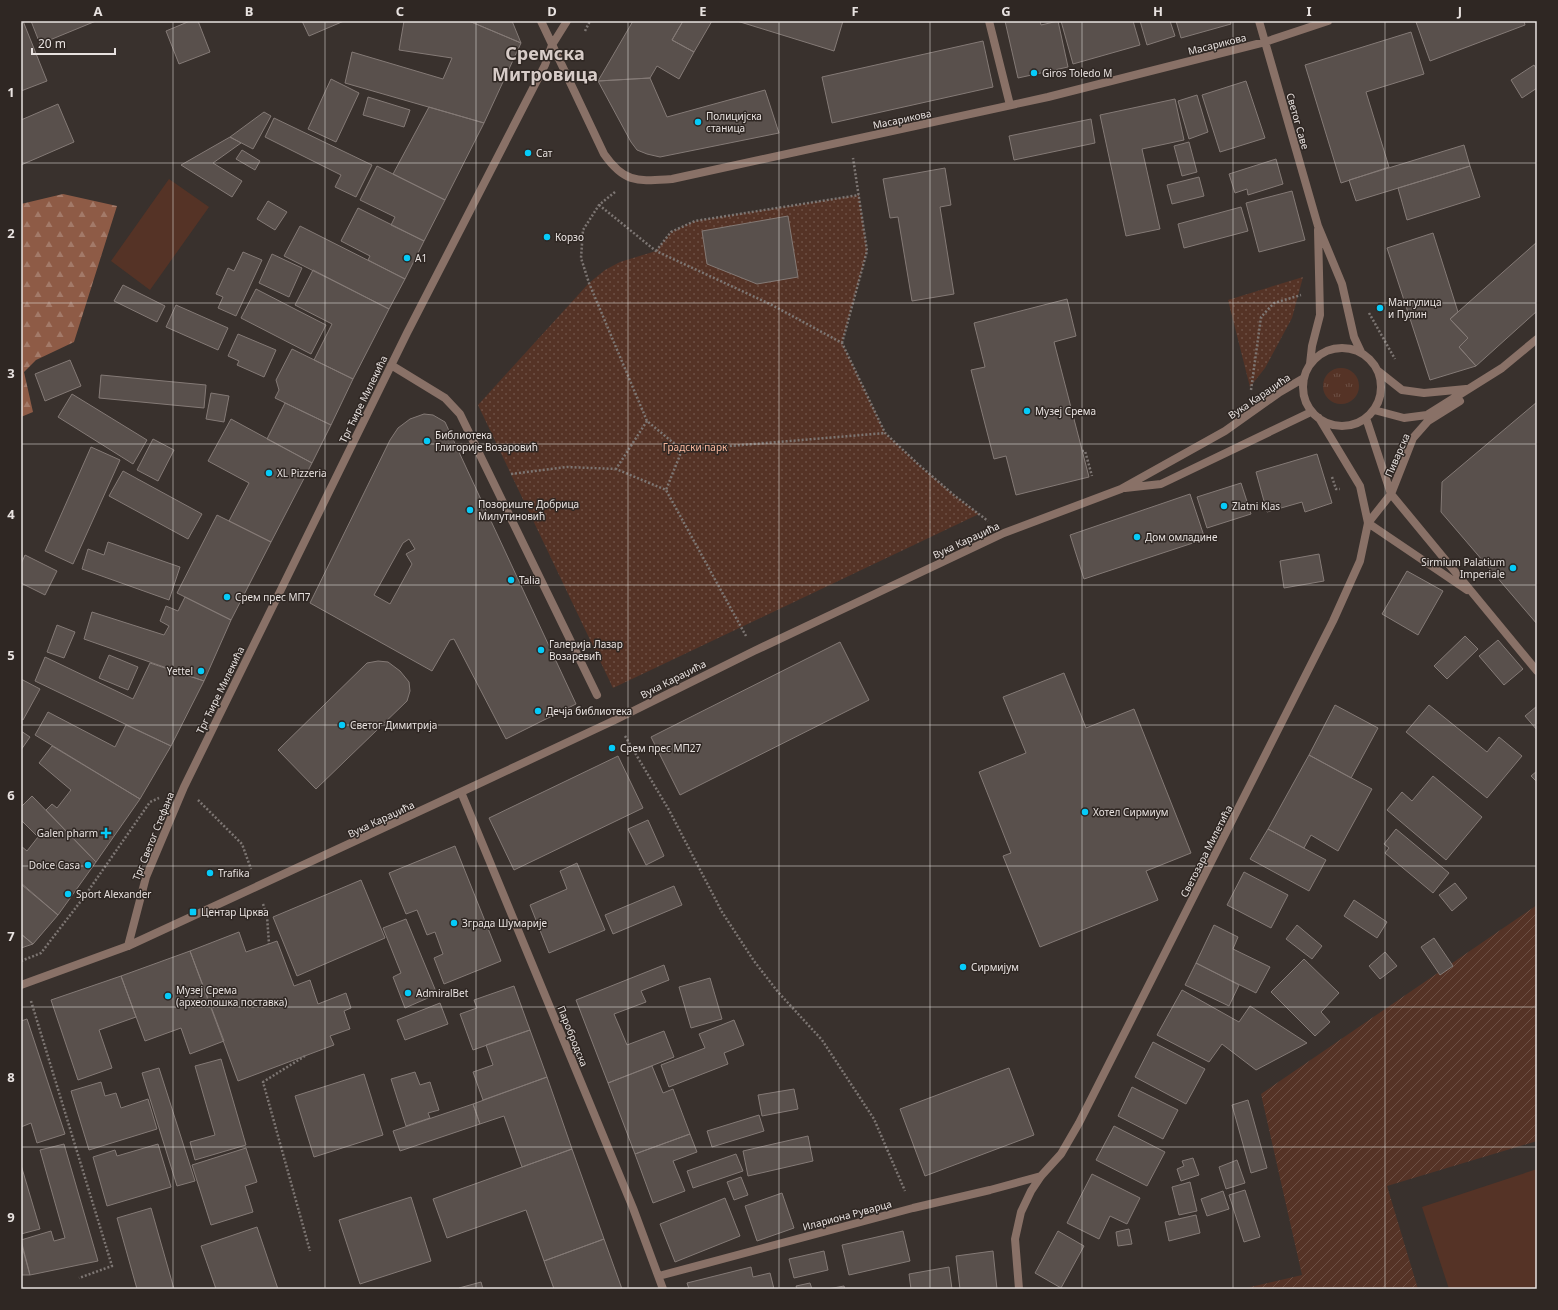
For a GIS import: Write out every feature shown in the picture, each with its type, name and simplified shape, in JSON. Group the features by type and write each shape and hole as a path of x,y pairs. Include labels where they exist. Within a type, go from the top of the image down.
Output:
{"street":[{"name":"Масарикова","path":"541,21 604,154 613,168 627,177 648,180 672,179 1010,106 1265,42 1328,21"},
{"path":"552,45 567,21"},
{"path":"989,21 1010,106"},
{"name":"Светог Саве","path":"1259,21 1318,226 1342,284 1354,337 1361,352"},
{"name":"Трг Ћире Милекића","path":"195,764 391,365 545,65 552,45"},
{"name":"Светог Саве","path":"1310,365 1312,346 1320,315 1318,226"},
{"name":"Пиварска","path":"1374,410 1404,418 1427,415 1502,368 1537,339"},
{"path":"1336,348 1349,348 1361,352 1371,360 1378,371 1382,388 1379,400 1374,410 1366,418 1354,424 1342,426 1330,424 1318,418 1311,412 1303,393 1304,378 1310,365 1319,355 1336,348"},
{"path":"391,365 445,398 460,414 597,695"},
{"name":"Пиварска","path":"1378,371 1402,390 1424,393 1471,388"},
{"name":"Вука Караџића","path":"128,946 258,887 615,720 754,651 1004,533 1121,489 1207,441 1280,392 1304,378"},
{"name":"Пиварска","path":"1368,523 1391,494 1414,438 1428,421 1466,397 1471,388"},
{"name":"Вука Караџића","path":"1121,489 1161,484 1311,412"},
{"name":"Светозара Милетића","path":"1019,1289 1015,1239 1022,1212 1031,1191 1041,1176 1061,1154 1079,1123 1330,628 1360,561 1368,523 1360,486 1318,418"},
{"path":"1366,418 1391,494 1537,671"},
{"path":"1368,523 1475,596"},
{"name":"Трг Светог Стефана","path":"128,946 146,877 195,764"},
{"name":"Паробродска","path":"461,792 633,1208 663,1289"},
{"path":"23,984 128,946"},
{"name":"Илариона Руварца","path":"659,1276 913,1208 990,1190 1041,1176"}],"path":[{"path":"584,33 590,21"},
{"path":"842,343 867,252 850,140"},
{"path":"627,177 614,193 599,205 582,230 581,258 589,283 647,422 682,450 885,433"},
{"path":"656,251 671,232 694,221 859,196"},
{"path":"599,205 656,251 772,305 842,343 885,433 919,466 955,496 1004,533"},
{"path":"1253,411 1250,397 1261,317 1274,303 1319,290"},
{"path":"1367,309 1396,361"},
{"path":"616,469 647,422"},
{"path":"666,490 682,450"},
{"path":"1082,451 1085,451 1092,476"},
{"path":"492,480 511,474 567,467 616,469 666,490 754,651"},
{"path":"1331,476 1336,489 1360,486"},
{"path":"615,720 669,810 722,912 754,961 778,992 822,1040 874,1119 913,1208"},
{"path":"21,961 40,953 84,897 150,802 184,787 242,844 267,916 269,944"},
{"path":"23,984 112,1266 79,1278"},
{"path":"305,1056 263,1082 310,1251"}],"green space":[{"path":"169,179 209,207 150,290 111,261"},
{"path":"63,194 117,206 74,342 36,360 24,372 33,412 21,417 21,204"},
{"name":"Градски парк","path":"859,195 867,251 842,343 885,433 919,465 955,496 979,514 613,688 478,405 589,283 605,270 620,262 656,251 671,232 695,221"},
{"path":"1303,277 1292,318 1265,368 1250,387 1228,300"},
{"path":"1341,368 1351,371 1356,376 1359,386 1356,396 1351,401 1341,404 1331,401 1326,396 1323,386 1326,376 1331,371"},
{"path":"1537,905 1537,1141 1387,1186 1418,1289 1242,1289 1302,1275 1261,1094"},
{"path":"1537,1169 1537,1289 1449,1289 1422,1207"}],"building":[{"path":"21,21 23,21 47,81 21,91"},
{"path":"31,21 96,21 40,44"},
{"path":"190,21 198,21 210,52 179,64 166,31"},
{"path":"302,21 344,21 309,36"},
{"path":"404,21 469,21 521,43 484,123 345,83 352,52 443,79 452,58 399,50"},
{"path":"469,21 512,21 521,43"},
{"path":"633,21 683,21 672,40 694,52 679,79 657,66 650,78 598,81"},
{"path":"683,21 712,21 694,52 672,40"},
{"path":"737,21 843,21 834,51"},
{"path":"1005,21 1040,21 1041,25 1058,21 1068,67 1018,78"},
{"path":"1061,21 1133,21 1140,45 1073,64"},
{"path":"1140,21 1170,21 1175,36 1147,45"},
{"path":"1176,21 1230,21 1231,24 1181,38"},
{"path":"1524,21 1525,25 1430,61 1416,22"},
{"path":"1411,32 1424,74 1366,92 1389,167 1341,183 1305,65"},
{"path":"983,41 993,87 832,123 822,77"},
{"path":"1534,65 1537,70 1537,88 1522,98 1511,80"},
{"name":"Полицијска станица","path":"650,78 667,117 765,90 779,133 660,157 637,150 631,142 598,81"},
{"path":"331,79 359,93 336,142 308,129"},
{"path":"1246,81 1265,138 1220,152 1202,95"},
{"path":"1197,95 1208,132 1189,139 1178,101"},
{"path":"368,97 410,110 404,127 363,115"},
{"path":"1175,99 1184,140 1142,149 1160,229 1126,236 1100,115"},
{"path":"58,104 74,142 21,165 21,120"},
{"path":"429,107 484,123 445,200 393,174"},
{"path":"264,112 271,116 253,149 230,137"},
{"path":"274,118 372,165 356,197 335,187 341,175 265,137"},
{"path":"1091,119 1095,143 1014,160 1009,136"},
{"path":"230,137 241,143 213,163 242,181 232,197 181,165"},
{"path":"1189,142 1197,172 1182,176 1174,146"},
{"path":"1464,145 1470,166 1356,201 1349,180"},
{"path":"242,150 260,161 255,170 236,159"},
{"path":"1276,159 1283,184 1248,195 1247,189 1235,193 1229,174"},
{"path":"377,166 445,200 424,241 391,225 395,217 360,200"},
{"path":"1470,166 1480,197 1407,220 1398,188"},
{"path":"945,168 951,205 940,207 954,294 912,301 898,217 890,218 883,179"},
{"path":"1199,177 1204,196 1172,204 1167,185"},
{"path":"1292,191 1305,240 1259,252 1246,203"},
{"path":"268,201 287,212 275,230 257,219"},
{"path":"1241,207 1248,231 1184,248 1178,224"},
{"path":"358,208 424,241 405,279 368,260 370,256 341,241"},
{"path":"788,216 798,277 757,284 707,264 702,231"},
{"path":"300,226 405,279 389,309 284,256"},
{"path":"1433,233 1458,312 1450,319 1468,338 1459,347 1476,366 1430,380 1387,248"},
{"path":"1537,242 1537,311 1476,366 1459,347 1468,338 1450,319"},
{"path":"243,252 262,260 236,316 218,308 223,297 216,294 228,268 234,271"},
{"path":"272,254 302,268 289,297 259,283"},
{"path":"313,270 389,309 353,379 314,360 332,324 295,305"},
{"path":"123,285 165,306 157,322 114,301"},
{"path":"256,289 326,325 311,354 241,318"},
{"name":"Музеј Срема","path":"1067,299 1076,336 1054,342 1089,477 1016,495 1006,456 994,459 971,370 985,367 974,323"},
{"path":"176,305 228,328 218,350 166,327"},
{"path":"238,334 276,350 264,377 237,365 239,361 228,356"},
{"path":"292,349 353,379 331,425 275,398 279,390 276,380"},
{"path":"70,360 81,386 45,401 35,374"},
{"path":"101,375 206,385 204,408 99,398"},
{"path":"211,393 229,396 224,422 206,419"},
{"path":"72,394 147,440 133,464 58,417"},
{"name":"Sirmium Palatium Imperiale","path":"1537,402 1537,624 1441,512 1442,482"},
{"path":"285,403 331,425 312,463 267,439"},
{"path":"424,414 433,415 445,422 576,704 506,739 454,639 450,640 432,671 310,603 390,440 398,428 410,419","holes":["409,539 415,549 406,554 412,564 390,604 374,595 403,543"]},
{"name":"XL Pizzeria","path":"231,419 312,463 271,542 229,521 249,483 208,461"},
{"path":"153,439 174,450 158,481 137,470"},
{"path":"91,447 120,460 73,564 45,551"},
{"path":"1317,454 1332,503 1305,512 1302,502 1267,512 1256,472"},
{"path":"123,471 202,514 188,539 109,496"},
{"name":"Zlatni Klas","path":"1241,483 1251,514 1207,528 1197,497"},
{"name":"Дом омладине","path":"1190,494 1205,539 1084,579 1070,535"},
{"path":"217,515 271,542 231,620 177,593"},
{"path":"108,542 180,567 169,600 82,569 88,549 104,555"},
{"path":"1319,554 1324,581 1284,588 1280,561"},
{"path":"25,555 57,571 45,595 21,583 21,564"},
{"path":"1407,571 1443,591 1418,635 1382,614"},
{"path":"185,597 231,620 204,681 84,639 92,612 164,635 169,626 160,621 166,606 178,611"},
{"path":"57,625 75,632 64,658 47,652"},
{"path":"1465,636 1478,649 1447,679 1434,666"},
{"path":"1498,640 1523,669 1504,685 1479,656"},
{"path":"840,642 869,700 680,795 651,737"},
{"path":"109,655 138,667 128,690 99,678"},
{"path":"45,657 133,699 150,663 204,681 171,746 35,681"},
{"name":"Светог Димитрија","path":"378,661 388,662 400,671 409,682 410,691 407,701 316,789 278,750 367,663"},
{"name":"Хотел Сирмиум","path":"1064,673 1086,728 1134,709 1191,853 1146,871 1158,900 1040,947 1003,856 1011,853 979,772 1026,753 1003,697"},
{"path":"21,679 40,689 23,720 21,719"},
{"path":"1335,705 1378,728 1351,778 1309,755"},
{"path":"1429,705 1487,752 1499,737 1522,756 1487,798 1406,732"},
{"path":"1537,706 1537,730 1525,716"},
{"path":"48,712 115,747 126,725 171,746 140,799 35,735"},
{"path":"21,731 30,737 21,750"},
{"path":"52,746 140,799 96,862 46,810 52,804 57,808 71,790 39,763"},
{"path":"1309,755 1372,789 1338,851 1311,835 1304,848 1268,829"},
{"path":"618,756 643,808 514,870 489,818"},
{"path":"1537,771 1537,782 1531,776"},
{"path":"1433,776 1482,817 1446,860 1387,810 1402,792 1412,801"},
{"path":"32,796 96,862 58,915 21,883 21,846 27,851 38,837 21,820 21,807"},
{"path":"648,820 664,856 646,865 628,829"},
{"path":"1268,829 1326,860 1309,891 1250,859"},
{"path":"1396,829 1449,873 1433,893 1385,853 1389,848 1384,844"},
{"name":"Зграда Шумарије","path":"455,846 501,961 444,984 434,958 443,954 435,932 427,935 417,910 406,914 389,873"},
{"path":"577,863 605,930 549,953 530,905 567,889 560,871"},
{"path":"1244,872 1288,895 1271,928 1227,905"},
{"path":"361,880 385,938 297,976 273,917"},
{"path":"1455,883 1467,898 1452,911 1439,895"},
{"path":"22,885 58,915 33,944 21,934"},
{"path":"674,886 682,905 613,934 605,915"},
{"path":"1354,900 1387,922 1377,938 1344,916"},
{"path":"406,919 437,994 405,1008 393,977 401,973 383,928"},
{"path":"1214,925 1238,937 1233,949 1270,967 1256,993 1196,963"},
{"path":"1297,925 1322,946 1312,959 1286,939"},
{"path":"239,932 246,952 277,941 294,986 310,980 318,1004 346,993 351,1008 344,1011 350,1029 330,1036 334,1045 238,1081 190,951"},
{"path":"21,934 33,944 21,948"},
{"path":"1434,938 1453,966 1440,975 1421,947"},
{"name":"Музеј Срема (археолошка поставка)","path":"190,951 224,1041 190,1054 181,1028 145,1041 121,976"},
{"path":"1385,952 1397,966 1380,979 1369,966"},
{"path":"1304,959 1339,993 1321,1012 1330,1022 1315,1036 1271,992"},
{"path":"1196,963 1239,985 1229,1006 1185,985"},
{"path":"664,965 669,980 641,991 646,1002 614,1014 627,1045 664,1031 674,1057 608,1083 576,1000"},
{"path":"121,976 136,1017 99,1030 112,1068 78,1080 51,1000"},
{"path":"710,978 722,1019 691,1028 679,987"},
{"path":"514,986 530,1030 473,1050 460,1014 477,1008 474,1000"},
{"path":"1182,990 1239,1022 1250,1006 1307,1043 1256,1070 1222,1044 1209,1062 1157,1035"},
{"path":"440,1003 448,1024 405,1040 397,1020"},
{"path":"27,1019 65,1134 37,1143 31,1123 21,1127 21,1021"},
{"path":"734,1020 744,1045 724,1053 728,1064 669,1087 661,1065 705,1048 699,1034"},
{"path":"530,1030 547,1077 483,1100 473,1072 493,1065 486,1045"},
{"path":"1153,1042 1205,1069 1186,1104 1135,1077"},
{"path":"221,1059 246,1145 195,1160 190,1142 215,1135 195,1066"},
{"path":"652,1066 663,1093 673,1089 690,1134 635,1154 608,1083"},
{"path":"159,1068 195,1181 177,1186 142,1073"},
{"path":"1009,1068 1034,1135 925,1176 900,1109"},
{"path":"415,1072 420,1085 430,1082 439,1110 428,1113 430,1118 406,1126 391,1079"},
{"path":"364,1074 383,1135 314,1157 295,1096"},
{"path":"547,1077 572,1149 522,1167 504,1116 480,1124 473,1104"},
{"path":"101,1082 105,1096 116,1093 121,1108 148,1099 157,1129 89,1150 71,1091"},
{"path":"1132,1087 1178,1110 1163,1139 1118,1116"},
{"path":"794,1089 798,1109 762,1116 758,1095"},
{"path":"1248,1100 1267,1168 1251,1173 1232,1105"},
{"path":"473,1104 480,1124 400,1151 393,1131"},
{"path":"759,1115 764,1131 712,1147 707,1131"},
{"path":"1114,1126 1165,1152 1147,1186 1096,1160"},
{"path":"690,1134 697,1152 673,1161 685,1191 653,1203 635,1154"},
{"path":"808,1136 813,1161 748,1176 743,1151"},
{"path":"64,1144 98,1261 30,1275 21,1240 51,1231 54,1241 65,1238 40,1150"},
{"path":"158,1144 171,1187 107,1206 93,1157 115,1150 117,1156"},
{"path":"246,1148 257,1182 245,1186 253,1212 211,1225 192,1165"},
{"path":"572,1149 604,1239 544,1261 526,1210 447,1238 433,1199"},
{"path":"736,1154 743,1171 693,1188 687,1171"},
{"path":"1193,1158 1199,1175 1181,1181 1177,1169 1184,1166 1182,1161"},
{"path":"1237,1160 1245,1183 1226,1189 1219,1167"},
{"path":"21,1165 40,1229 21,1234"},
{"path":"1092,1174 1140,1198 1127,1224 1110,1216 1099,1239 1067,1223"},
{"path":"741,1177 748,1195 734,1200 727,1182"},
{"path":"1190,1182 1197,1211 1179,1215 1172,1187"},
{"path":"1245,1190 1260,1237 1244,1242 1229,1195"},
{"path":"1223,1191 1229,1209 1207,1216 1201,1199"},
{"path":"782,1193 794,1228 757,1241 745,1206"},
{"path":"411,1197 431,1261 360,1284 339,1220"},
{"path":"725,1198 740,1236 675,1262 660,1224"},
{"path":"151,1208 174,1289 137,1289 117,1218"},
{"path":"1196,1215 1200,1233 1169,1241 1165,1222"},
{"path":"257,1227 278,1289 216,1289 201,1246"},
{"path":"1129,1229 1132,1244 1118,1246 1116,1232"},
{"path":"903,1231 910,1261 849,1275 842,1245"},
{"path":"1058,1231 1084,1246 1061,1288 1035,1273"},
{"path":"604,1239 622,1289 554,1289 544,1261"},
{"path":"21,1243 30,1275 21,1275"},
{"path":"824,1251 828,1270 794,1278 789,1259"},
{"path":"993,1251 997,1289 960,1289 956,1256"},
{"path":"751,1267 753,1277 770,1273 774,1289 689,1289 687,1283"},
{"path":"949,1267 952,1289 911,1289 909,1274"},
{"path":"481,1282 483,1289 459,1289 459,1288"},
{"path":"810,1283 812,1289 797,1289 796,1286"},
{"path":"844,1286 845,1289 828,1289"}],"place":[{"name":"Giros Toledo M","path":"1034,73"},
{"name":"Полицијска станица","path":"698,122"},
{"name":"Сат","path":"528,153"},
{"name":"Корзо","path":"547,237"},
{"name":"A1","path":"407,258"},
{"name":"Мангулица и Пулин","path":"1380,308"},
{"name":"Музеј Срема","path":"1027,411"},
{"name":"Библиотека Глигорије Возаровић","path":"427,441"},
{"name":"XL Pizzeria","path":"269,473"},
{"name":"Zlatni Klas","path":"1224,506"},
{"name":"Позориште Добрица Милутиновић","path":"470,510"},
{"name":"Дом омладине","path":"1137,537"},
{"name":"Sirmium Palatium Imperiale","path":"1513,568"},
{"name":"Talia","path":"511,580"},
{"name":"Срем прес МП7","path":"227,597"},
{"name":"Галерија Лазар Возаревић","path":"541,650"},
{"name":"Yettel","path":"201,671"},
{"name":"Дечја библиотека","path":"538,711"},
{"name":"Светог Димитрија","path":"342,725"},
{"name":"Срем прес МП27","path":"612,748"},
{"name":"Хотел Сирмиум","path":"1085,812"},
{"name":"Galen pharm","path":"106,833"},
{"name":"Dolce Casa","path":"88,865"},
{"name":"Trafika","path":"210,873"},
{"name":"Sport Alexander","path":"68,894"},
{"name":"Центар Црква","path":"193,912"},
{"name":"Зграда Шумарије","path":"454,923"},
{"name":"Сирмијум","path":"963,967"},
{"name":"AdmiralBet","path":"408,993"},
{"name":"Музеј Срема (археолошка поставка)","path":"168,996"}],"district":[{"name":"Сремска Митровица","path":"545,64"}]}
